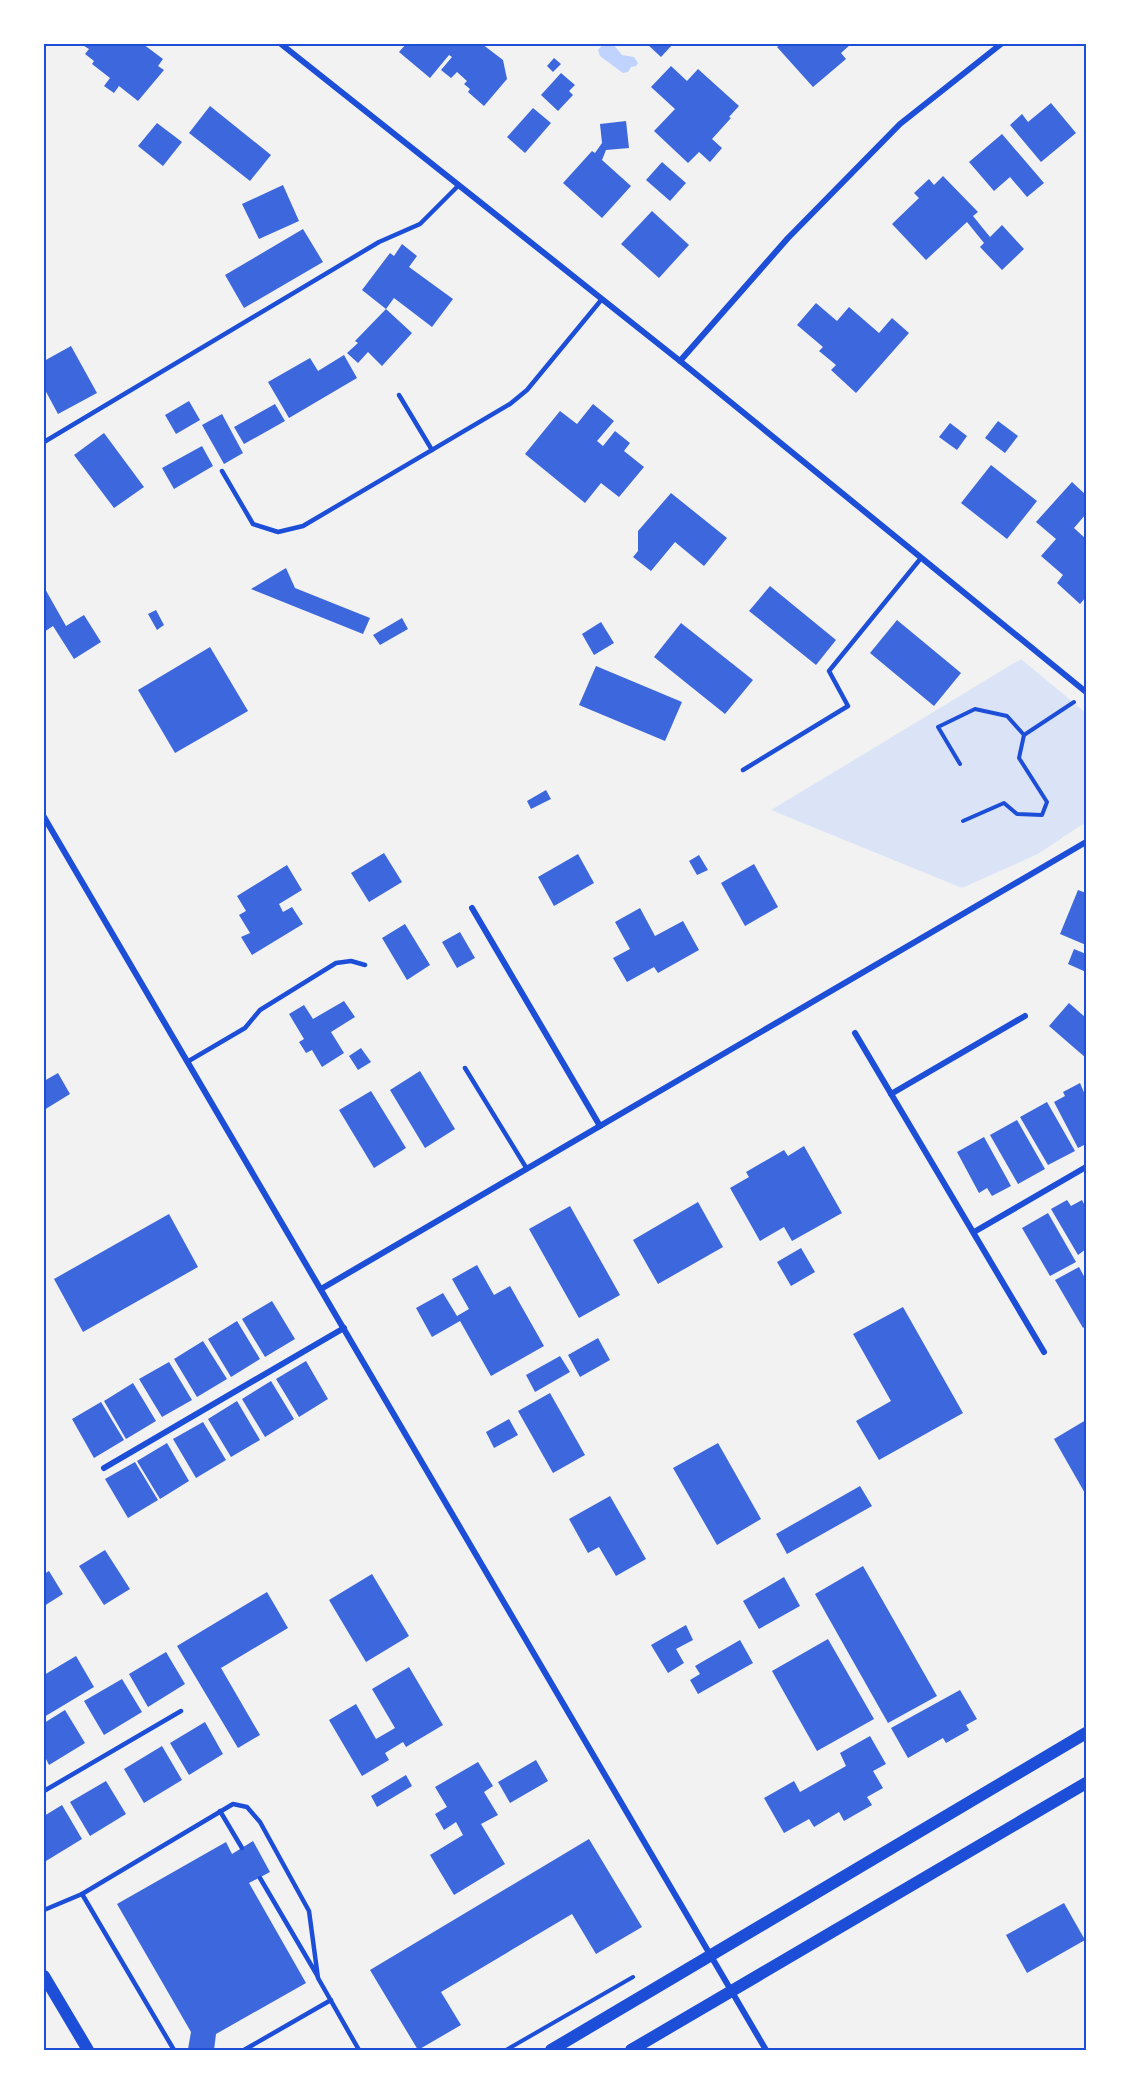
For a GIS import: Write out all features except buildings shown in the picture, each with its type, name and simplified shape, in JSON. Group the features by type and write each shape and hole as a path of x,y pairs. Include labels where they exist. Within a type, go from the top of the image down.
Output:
{"main road":[{"path":"551,2050 1086,1733"},
{"path":"631,2050 1086,1783"},
{"path":"44,1976 88,2050"}],"street":[{"path":"281,44 680,361 1086,692"},
{"path":"680,361 788,238 900,124 1001,44"},
{"path":"44,817 766,2050"},
{"path":"321,1289 1086,842"},
{"path":"472,908 600,1126"},
{"path":"891,1094 1025,1016"},
{"path":"855,1033 1044,1352"},
{"path":"974,1232 1086,1167"},
{"path":"104,1468 344,1328"}],"lane":[{"path":"44,442 379,242 420,224 459,185"},
{"path":"222,471 253,524 278,532 303,526 510,404 527,390 602,299"},
{"path":"399,395 432,450"},
{"path":"743,770 848,706 829,671 921,558"},
{"path":"187,1062 245,1028 260,1010 336,963 365,964"},
{"path":"465,1068 527,1169"},
{"path":"44,1791 180,1711"},
{"path":"44,1910 82,1894 233,1803 247,1807 260,1822 309,1911 318,1978"},
{"path":"220,1811 242,1848"},
{"path":"260,1878 359,2050"},
{"path":"82,1894 174,2050"},
{"path":"244,2050 331,2000"}],"path":[{"path":"963,821 1004,803 1017,814 1042,815 1047,802 1019,758 1024,735 1074,702"},
{"path":"960,764 938,727 975,709 1007,716 1024,735"}],"shaded area":[{"path":"1021,659 1086,713 1086,822 1038,854 962,888 771,810"}],"water":[{"path":"603,44 613,44 622,55 634,57 638,63 628,72 623,73 600,56 598,50"}]}
